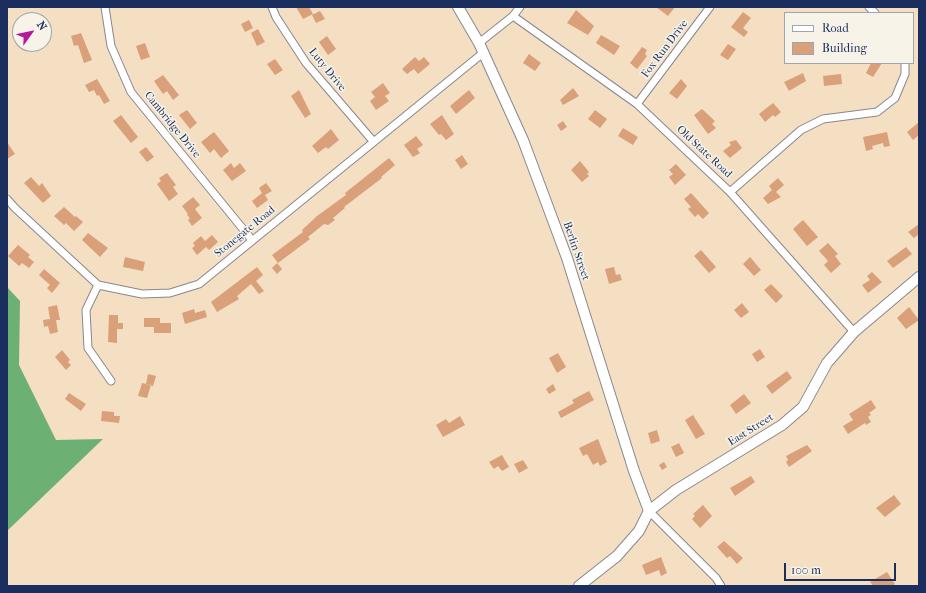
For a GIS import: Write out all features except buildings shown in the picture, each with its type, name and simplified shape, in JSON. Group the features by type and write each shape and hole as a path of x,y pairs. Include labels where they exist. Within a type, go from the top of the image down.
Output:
{"main road":[{"name":"Berlin Street","path":"458,7 479,43 523,140 567,258 634,471 649,511"},
{"name":"East Street","path":"579,586 617,556 639,531 649,511 676,490 787,420 803,407 827,363 854,332 919,277"}],"street":[{"name":"Cambridge Drive","path":"105,7 111,46 131,92 252,240"},
{"name":"Luty Drive","path":"272,7 276,17 306,63 373,141"},
{"path":"479,43 513,16 520,7"},
{"name":"Fox Run Drive","path":"637,104 710,7"},
{"name":"Old State Road","path":"513,16 637,104 730,192 854,332"},
{"name":"Stonegate Road","path":"98,285 142,294 170,293 199,284 483,53"},
{"path":"730,192 801,130 823,120 878,112 895,98 905,74 905,64"},
{"path":"7,199 98,285 86,310 88,348 111,381"},
{"path":"649,511 716,578 721,586"}],"green space":[{"path":"7,287 20,301 19,365 56,440 103,439 7,531"}]}
